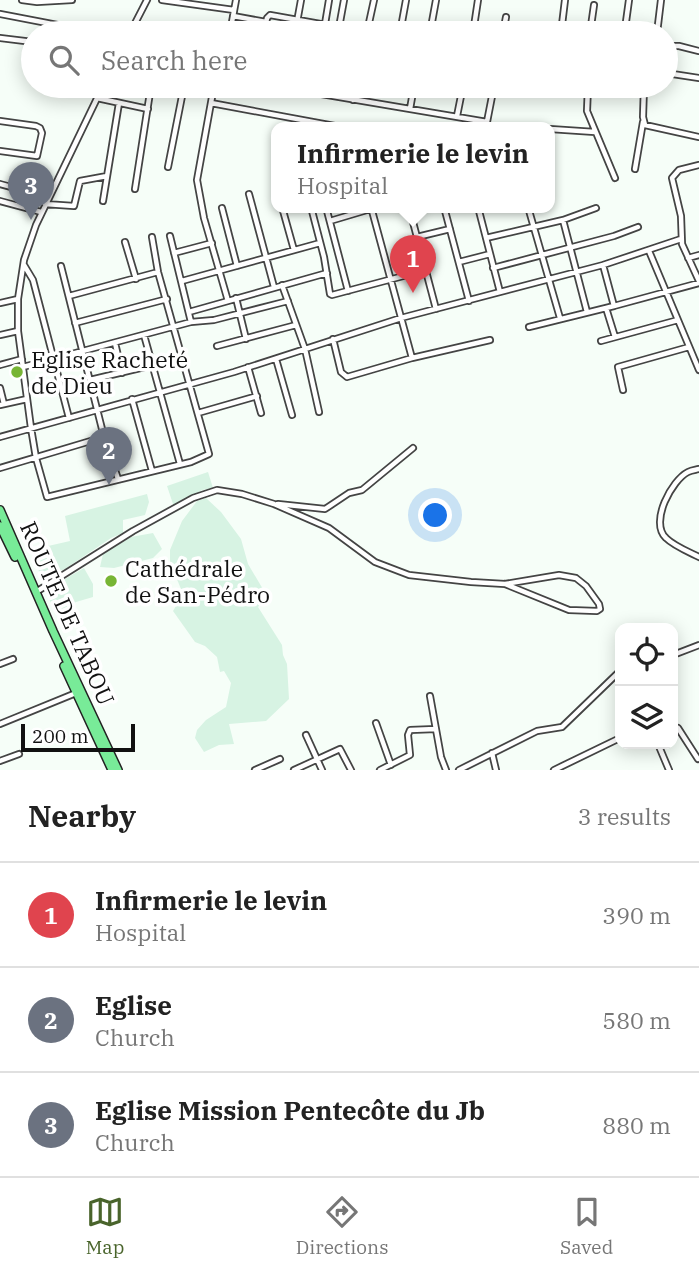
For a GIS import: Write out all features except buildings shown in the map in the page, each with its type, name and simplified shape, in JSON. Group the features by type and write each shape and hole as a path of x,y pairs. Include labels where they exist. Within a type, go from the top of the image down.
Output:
{"main road":[{"name":"ROUTE DE TABOU","path":"0,510 118,770"},
{"name":"ROUTE DE TABOU","path":"0,526 112,770"}],"street":[{"path":"22,0 72,0"},
{"path":"136,21 146,0"},
{"path":"162,0 263,21"},
{"path":"232,21 236,0"},
{"path":"297,19 301,0"},
{"path":"326,21 330,0"},
{"path":"340,21 344,0"},
{"path":"371,21 374,0"},
{"path":"402,21 406,0"},
{"path":"432,21 436,0"},
{"path":"475,21 478,0"},
{"path":"562,21 565,0"},
{"path":"626,21 629,0"},
{"path":"659,21 662,0"},
{"path":"592,21 594,5"},
{"path":"0,14 36,21"},
{"path":"267,21 268,15 308,21"},
{"path":"505,21 506,17"},
{"path":"0,38 21,41"},
{"path":"678,46 699,51"},
{"path":"678,75 699,78"},
{"path":"148,109 97,98 41,212 24,265 18,299 18,331 36,458 47,497 180,464 209,454 158,272 152,237"},
{"path":"135,189 149,98"},
{"path":"168,167 182,98"},
{"path":"212,98 197,180 201,206 228,301"},
{"path":"342,98 480,122"},
{"path":"410,108 412,98"},
{"path":"457,116 461,98"},
{"path":"487,122 492,98"},
{"path":"588,98 587,111 615,178"},
{"path":"635,169 643,121 644,98"},
{"path":"103,201 119,103"},
{"path":"211,103 313,122"},
{"path":"0,121 36,126 41,133 37,156 0,151"},
{"path":"643,121 645,125 699,137"},
{"path":"555,130 596,132"},
{"path":"529,327 699,282 681,239 681,216 672,178 679,170 699,165"},
{"path":"45,204 74,206 80,181 107,176"},
{"path":"0,184 48,197"},
{"path":"248,194 274,287"},
{"path":"0,201 41,212"},
{"path":"222,208 237,266"},
{"path":"486,239 563,220 596,208"},
{"path":"284,213 295,250"},
{"path":"312,213 330,294 336,295 426,271"},
{"path":"328,213 348,291"},
{"path":"330,220 355,213"},
{"path":"374,213 412,358"},
{"path":"411,213 436,309"},
{"path":"446,213 469,301"},
{"path":"480,213 500,292"},
{"path":"530,213 560,318"},
{"path":"563,220 587,312"},
{"path":"493,268 620,235 638,227"},
{"path":"417,237 450,229"},
{"path":"170,236 191,322"},
{"path":"0,437 276,359 401,318 603,265 681,239"},
{"path":"125,242 135,278"},
{"path":"174,253 212,243"},
{"path":"182,281 320,243"},
{"path":"649,251 699,370"},
{"path":"459,262 490,254"},
{"path":"688,258 699,255"},
{"path":"24,265 33,280 69,418"},
{"path":"603,265 614,306"},
{"path":"61,266 104,437 118,479"},
{"path":"69,296 158,272"},
{"path":"189,312 327,273"},
{"path":"282,285 305,349 319,412"},
{"path":"236,298 246,340"},
{"path":"0,303 18,299"},
{"path":"75,323 167,299"},
{"path":"23,367 191,322 214,320 288,301"},
{"path":"606,307 615,337"},
{"path":"601,341 678,320"},
{"path":"217,346 296,325"},
{"path":"0,335 18,331"},
{"path":"144,335 180,464"},
{"path":"333,339 341,372 347,376 490,340"},
{"path":"115,343 122,373"},
{"path":"623,390 618,367 689,347"},
{"path":"0,365 22,359"},
{"path":"276,359 292,415"},
{"path":"90,380 153,365"},
{"path":"248,367 261,413"},
{"path":"0,388 2,405 27,399"},
{"path":"198,413 257,396"},
{"path":"132,400 152,471"},
{"path":"0,468 104,437"},
{"path":"274,504 325,509 349,492 362,489 413,448"},
{"path":"699,469 687,472 677,482 663,504 660,516 661,530 665,538 699,557"},
{"path":"36,593 101,550 193,498 218,491 228,491 274,504 329,528 375,562 389,568 430,578 505,584 551,575 576,578 586,586 600,609 569,610 505,584"},
{"path":"678,653 699,645"},
{"path":"0,664 13,659"},
{"path":"459,770 537,731 562,727 615,676"},
{"path":"0,724 76,693"},
{"path":"430,696 441,757 446,770"},
{"path":"376,723 391,765"},
{"path":"678,728 698,759"},
{"path":"380,770 410,755 410,730 436,729"},
{"path":"306,735 322,770"},
{"path":"555,770 615,740"},
{"path":"295,770 341,749 351,770"},
{"path":"661,749 669,770"},
{"path":"492,753 496,770"},
{"path":"0,761 19,754"},
{"path":"255,770 280,759"}],"green space":[{"path":"208,472 213,488 202,490 174,507 167,486"},
{"path":"147,494 149,502 145,515 123,520 123,533 65,569 40,578 35,549 70,541 65,516"},
{"path":"206,498 221,512 241,539 248,564 267,596 258,607 282,645 287,664 289,699 266,721 229,724 234,744 219,745 204,752 195,738 197,730 206,720 226,707 231,683 224,671 220,672 217,657 205,646 195,642 173,611 183,594 170,562 170,550 182,521 197,501"},
{"path":"153,533 162,549 153,558 114,568 100,567 103,554 131,537"},
{"path":"84,568 93,584 93,597 76,602 55,614 46,590"}],"place":[{"name":"Eglise Mission Pentecôte du Jb","path":"31,220"},
{"name":"Infirmerie le levin","path":"413,293"},
{"name":"Eglise Racheté de Dieu","path":"17,372"},
{"name":"Eglise","path":"109,485"},
{"name":"Cathédrale de San-Pédro","path":"111,581"}]}
